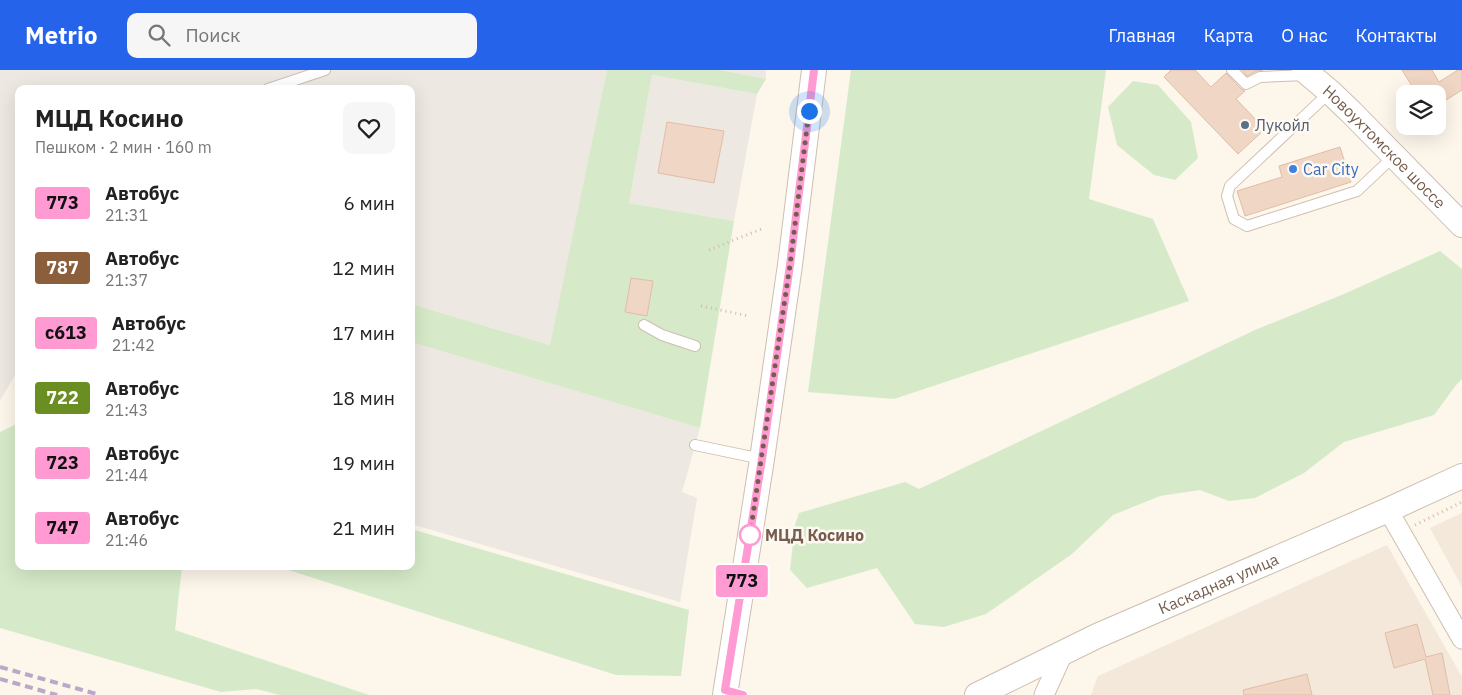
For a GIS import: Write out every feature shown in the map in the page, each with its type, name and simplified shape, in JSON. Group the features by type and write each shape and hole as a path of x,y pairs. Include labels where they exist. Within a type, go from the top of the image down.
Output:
{"street":[{"path":"731,693 790,265 811,71"},
{"name":"Новоухтомское шоссе","path":"1319,77 1462,225"},
{"name":"Каскадная улица","path":"977,695 1097,636 1462,476"},
{"path":"1388,510 1462,639"},
{"path":"1044,695 1063,653"}],"lane":[{"path":"280,85 325,70"},
{"path":"1232,70 1246,84 1260,77 1319,77"},
{"path":"1319,77 1230,186 1226,196 1234,219 1247,226 1356,191 1394,156"},
{"path":"644,325 662,335 695,346"},
{"path":"695,445 762,459"}],"path":[{"path":"709,250 764,228"},
{"path":"701,306 750,316"},
{"path":"1400,531 1462,502"}],"shaded area":[{"path":"0,70 607,70 551,345 415,305 415,85 15,85 15,375 0,401"},
{"path":"720,70 766,70 766,79"},
{"path":"652,75 757,94 734,221 629,203"},
{"path":"415,343 700,428 682,492 697,498 680,602 415,525"},
{"path":"1462,513 1462,587 1430,528"},
{"path":"1387,545 1462,677 1462,695 1091,695 1098,676"}],"green space":[{"path":"607,70 720,70 766,79 757,94 652,75 629,203 734,221 700,428 415,343 415,305 550,345"},
{"path":"851,70 1106,70 1089,199 1153,219 1189,301 894,399 808,392"},
{"path":"1133,81 1158,85 1191,122 1198,158 1175,180 1154,175 1117,145 1108,107"},
{"path":"1440,251 1462,269 1462,379 1434,415 1344,442 1304,473 1255,498 1229,501 1200,490 1160,496 1113,515 1072,554 986,614 944,627 915,624 877,568 807,588 790,570 795,525 799,513 905,482 919,489 1255,330 1344,294"},
{"path":"15,425 15,570 182,570 175,630 369,695 280,695 256,689 221,692 0,628 0,432"},
{"path":"415,530 689,610 681,676 616,675 288,570 415,570"}],"building":[{"path":"1171,70 1195,70 1211,87 1226,73 1245,91 1236,99 1265,129 1238,154 1164,77"},
{"path":"1242,70 1263,70 1247,76"},
{"path":"1402,70 1432,70 1439,82 1458,70 1462,70 1462,90 1446,100 1446,85 1411,85"},
{"path":"667,122 724,131 714,183 658,173"},
{"path":"1340,147 1351,182 1245,216 1237,191 1282,177 1279,166"},
{"path":"631,278 653,281 647,316 625,312"},
{"path":"1417,624 1426,657 1442,653 1450,695 1433,695 1425,659 1394,668 1385,633"},
{"path":"1307,674 1312,695 1244,695 1243,690"}],"railway":[{"path":"0,667 100,695"},
{"path":"0,679 57,695"}],"bus line":[{"name":"773","path":"743,695 725,690 762,459 790,265 814,70"}],"place":[{"name":"Лукойл","path":"1245,125"},
{"name":"Car City","path":"1293,169"},
{"name":"МЦД Косино","path":"750,535"}],"route":[{"path":"750,535 790,265 809,111"}]}
